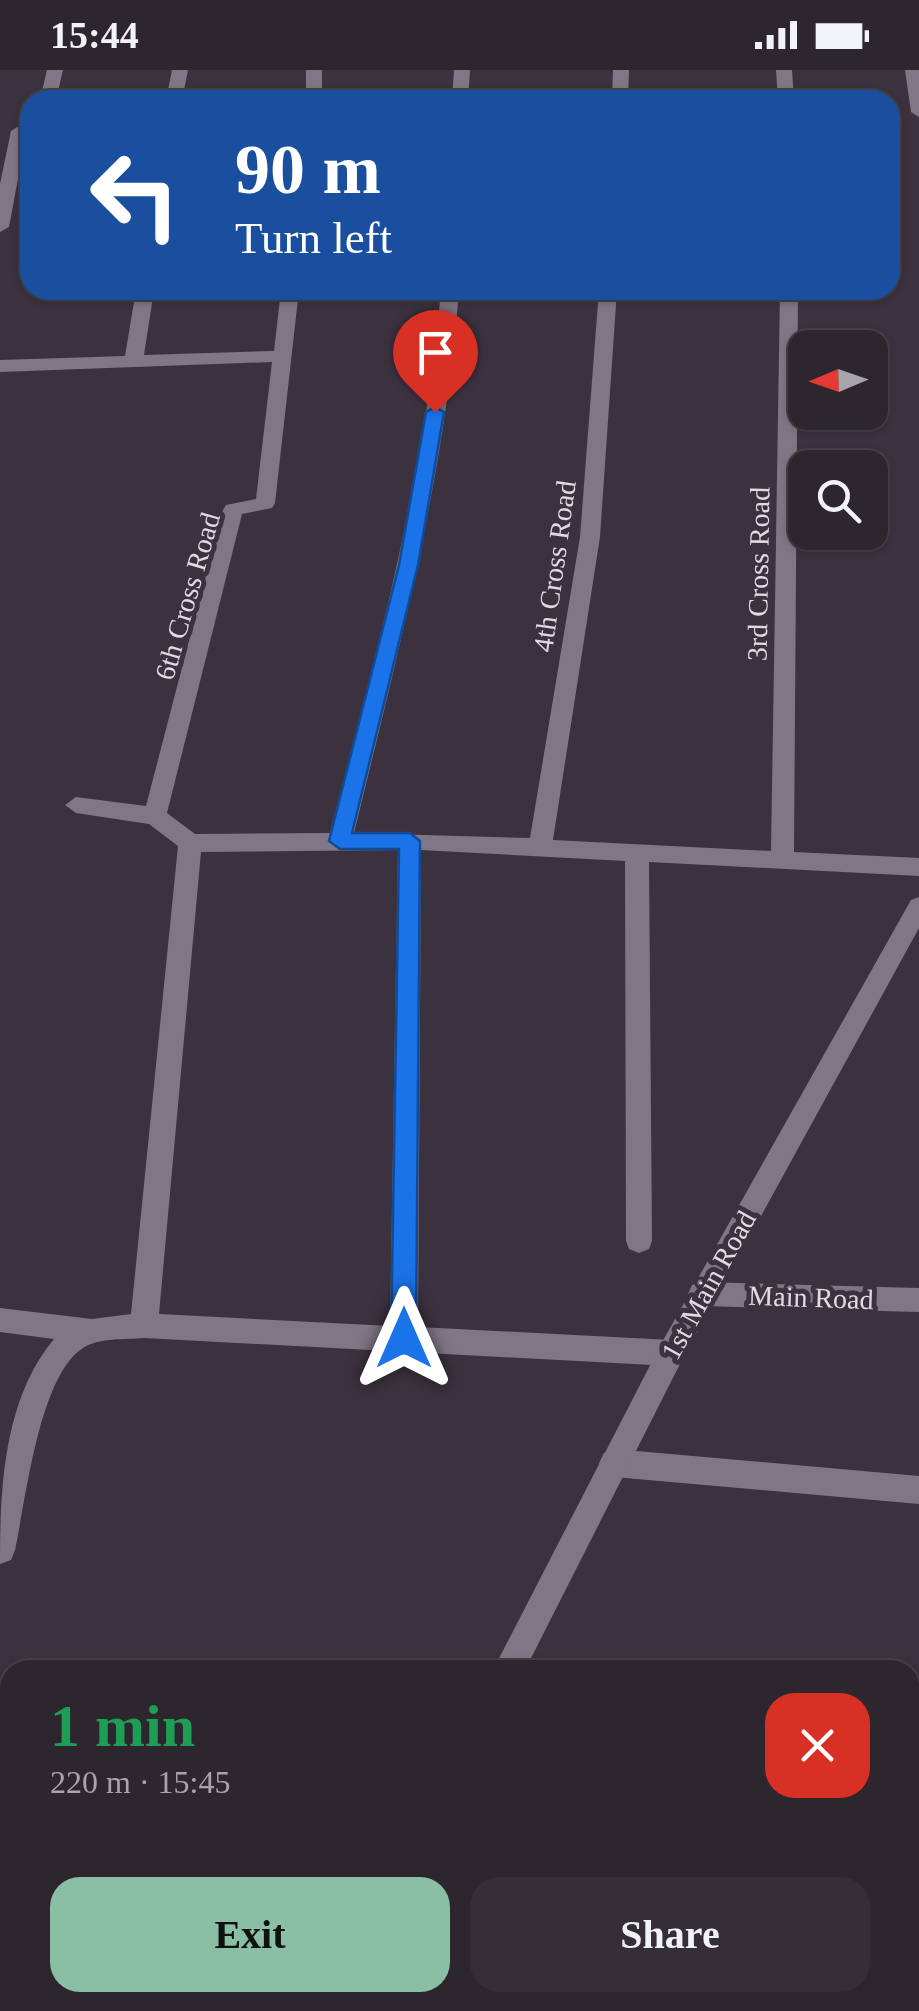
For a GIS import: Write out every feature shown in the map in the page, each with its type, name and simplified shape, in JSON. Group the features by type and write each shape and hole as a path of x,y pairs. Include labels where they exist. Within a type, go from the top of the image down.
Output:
{"street":[{"path":"912,70 919,112"},
{"path":"0,227 20,149"},
{"path":"134,360 143,300"},
{"name":"6th Cross Road","path":"155,816 234,510 265,504 289,300"},
{"path":"340,841 409,565 448,336 450,300"},
{"name":"4th Cross Road","path":"540,847 590,536 607,300"},
{"name":"3rd Cross Road","path":"782,859 789,300"},
{"path":"0,366 281,356"},
{"path":"76,805 155,816 190,843 410,841 919,867"},
{"path":"404,1338 410,841"},
{"path":"144,1326 190,843"},
{"path":"636,853 640,1241"},
{"name":"1st Main Road","path":"514,1660 702,1294 919,906"},
{"name":"Main Road","path":"702,1294 919,1300"},
{"path":"0,1320 92,1331 144,1326 671,1353"},
{"path":"0,1550 34,1409 49,1370 68,1343 92,1331"},
{"path":"614,1463 919,1490"}],"route":[{"path":"404,1338 410,841 340,841 409,565 435,412"}]}
